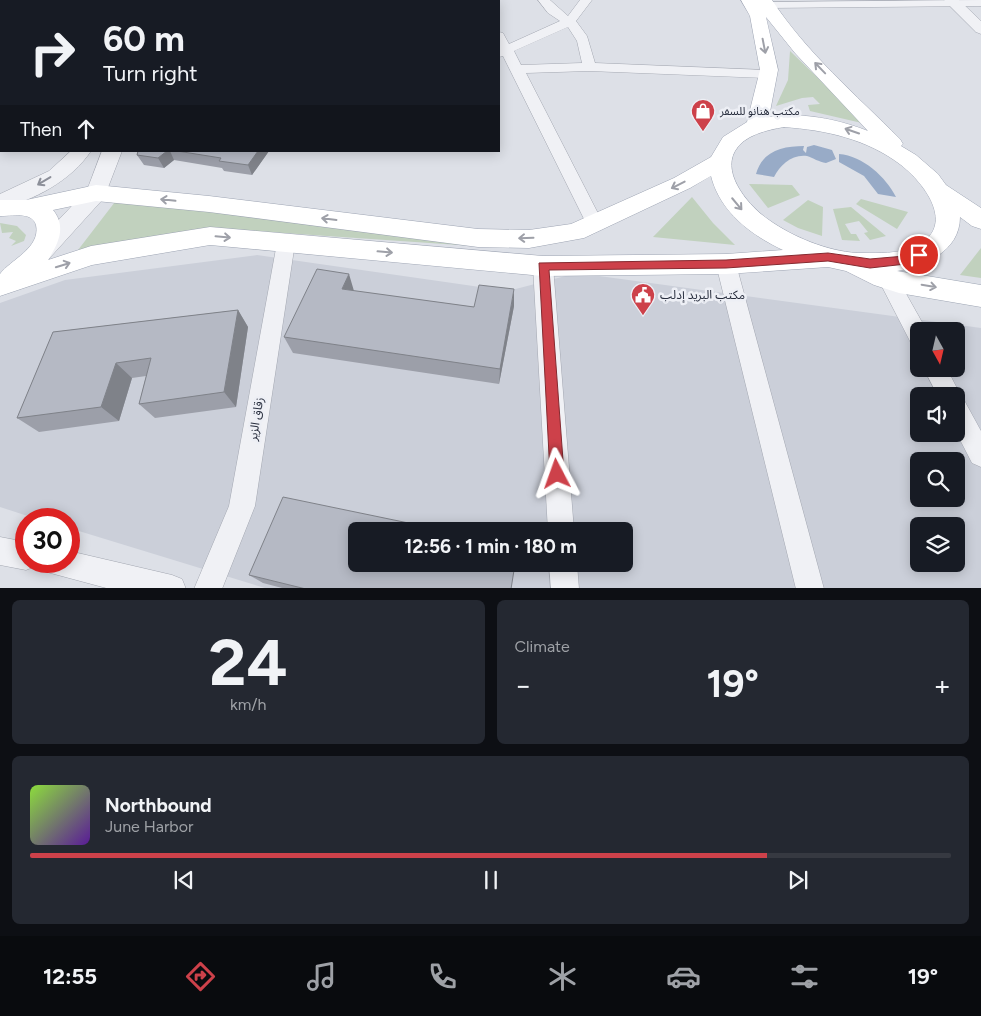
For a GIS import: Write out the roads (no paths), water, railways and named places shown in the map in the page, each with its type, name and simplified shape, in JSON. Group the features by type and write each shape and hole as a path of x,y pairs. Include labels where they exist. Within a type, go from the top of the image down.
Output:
{"main road":[{"path":"757,126 767,74 758,16 760,2"},
{"path":"0,284 91,256 210,236 543,266 726,264 839,260 870,264 906,260 932,249 947,232 948,210 940,191 926,173 902,154 760,2"},
{"path":"902,154 874,139 843,128 812,122 783,122 757,126 739,134 726,146 720,161 722,181 734,203 758,225 790,244 888,279 981,296"},
{"path":"0,208 25,208 96,193 209,204 478,238 529,239 575,232 682,183 720,161"},
{"path":"940,191 981,220"},
{"path":"0,284 20,272 38,256 49,238 50,224 41,213 25,208"}],"street":[{"path":"544,0 550,11 570,22 583,37 589,67"},
{"path":"586,0 570,22 503,52 518,69 559,151 580,200 594,223"},
{"path":"952,1 981,29"},
{"path":"760,2 952,1 981,4"},
{"path":"518,69 589,67 767,74"},
{"path":"0,202 36,186 75,162 80,152"},
{"path":"38,256 96,193 112,152"},
{"name":"زقاق الزير","path":"208,588 242,506 286,243"},
{"path":"726,264 810,588"},
{"path":"543,266 560,522"},
{"path":"888,279 911,322"},
{"path":"965,425 981,455"},
{"path":"0,551 15,554"},
{"path":"80,567 172,588"},
{"path":"564,572 565,588"}],"water":[{"path":"814,145 832,150 836,159 826,163 807,156 796,157 787,161 774,177 756,174 763,160 774,151 788,147 804,146 803,150 806,153 807,147"},
{"path":"839,154 857,159 873,169 892,189 896,197 878,194 864,176 839,162"}],"place":[{"name":"مكتب هنانو للسفر","path":"703,132"},
{"name":"مكتب البريد إدلب","path":"643,316"}]}
